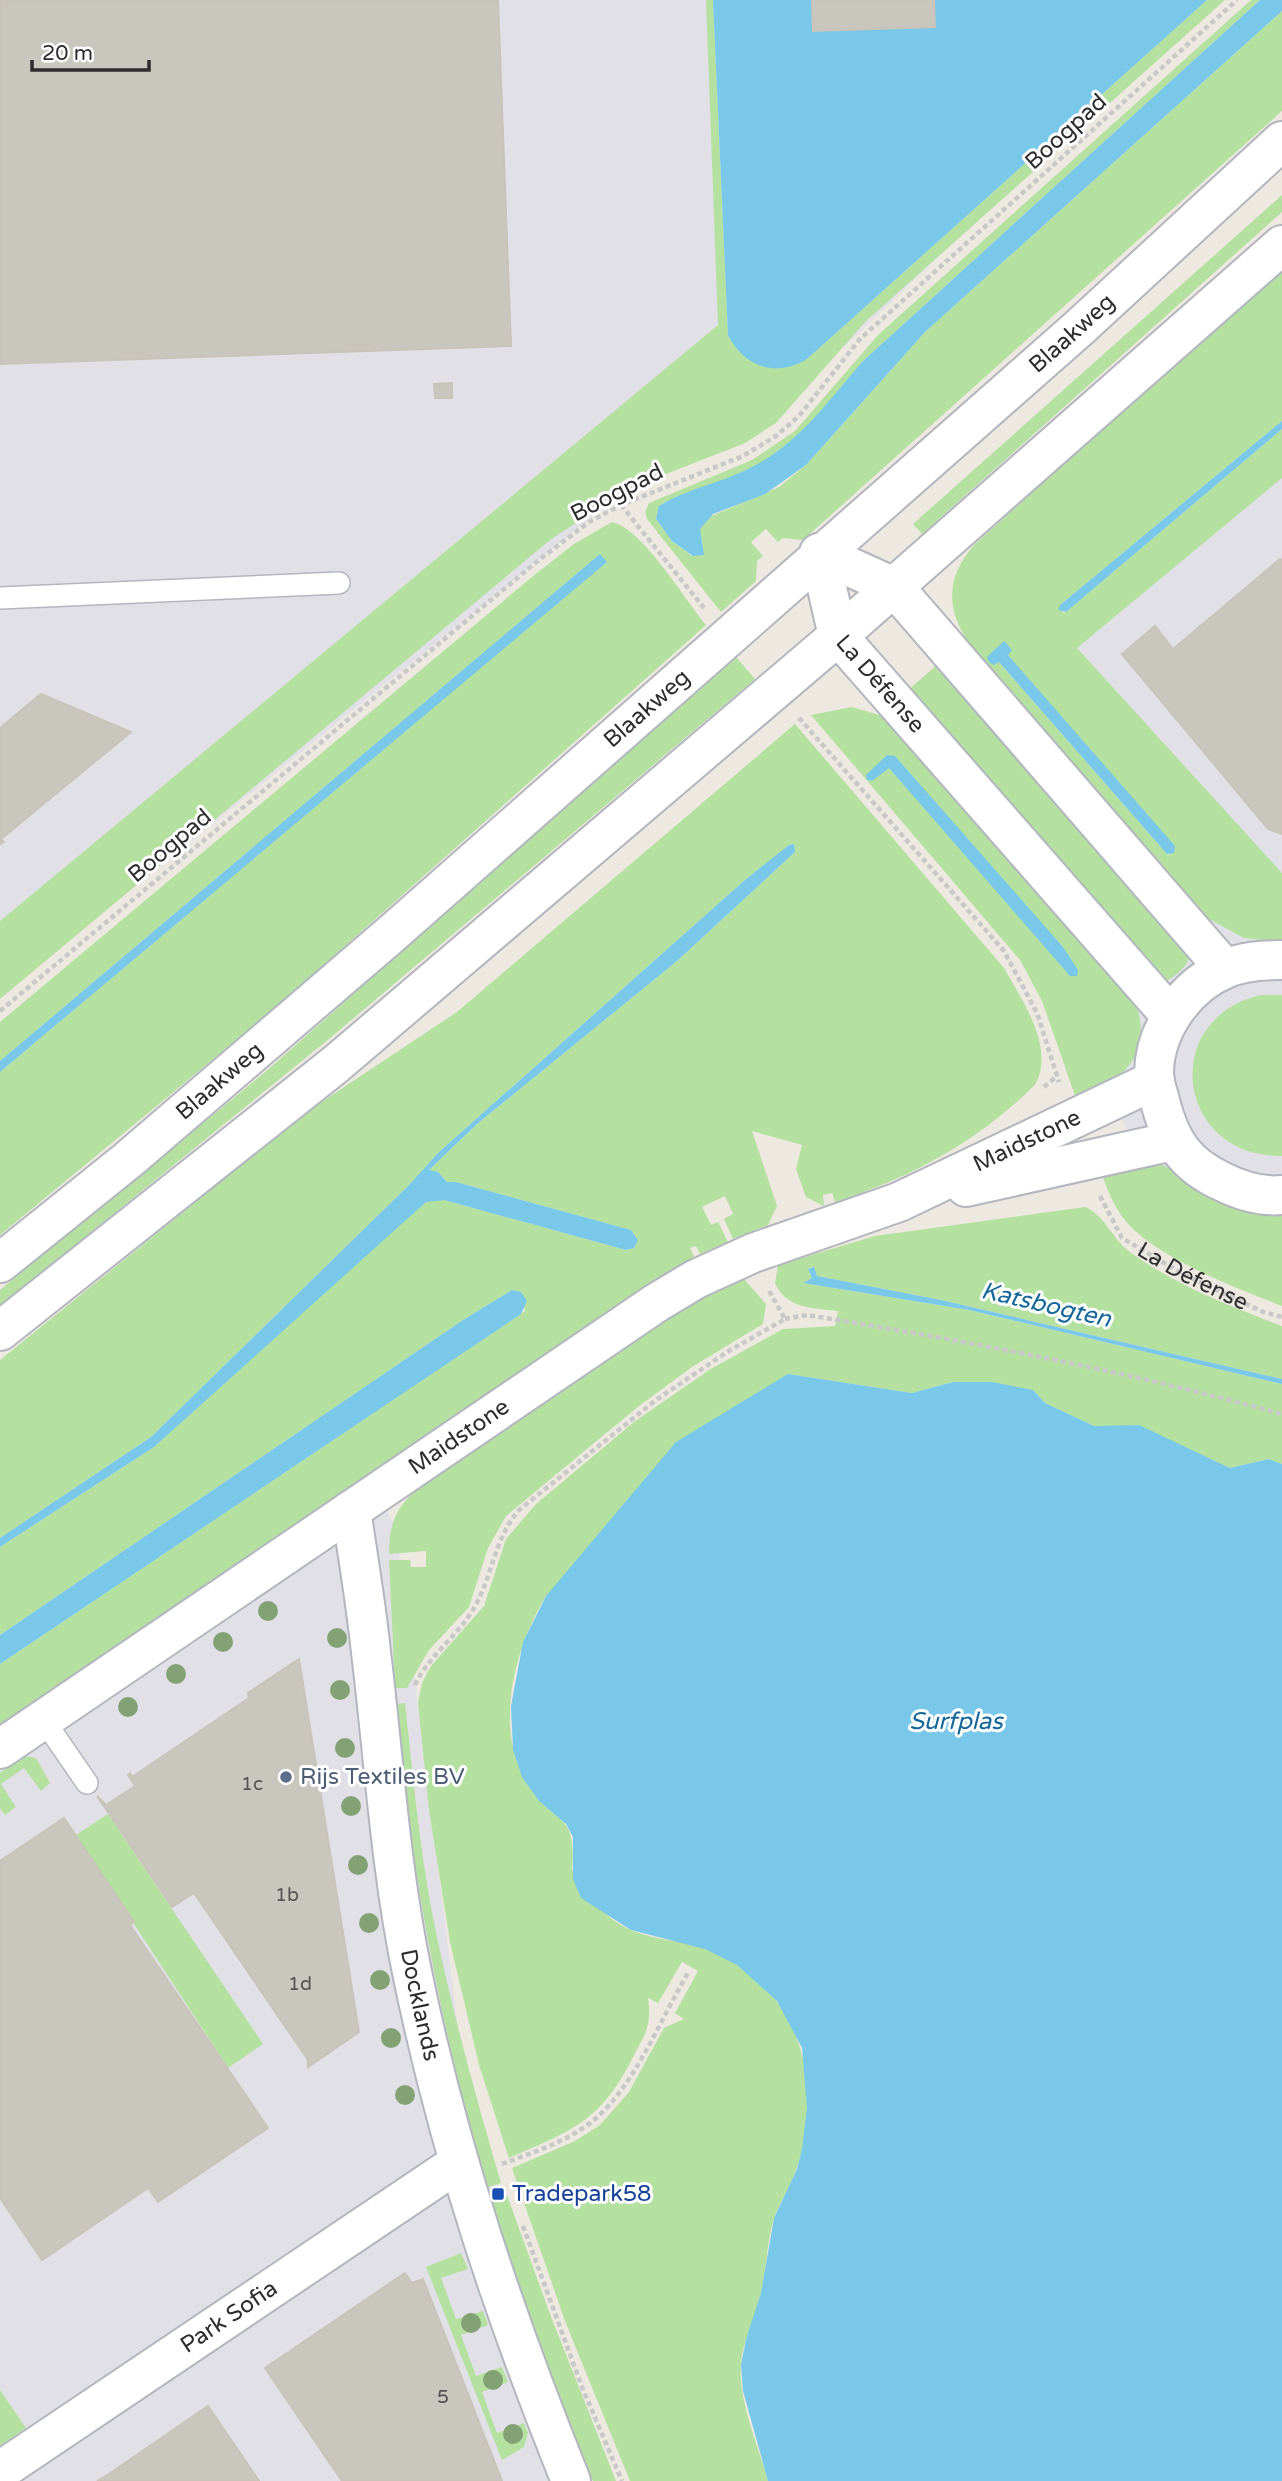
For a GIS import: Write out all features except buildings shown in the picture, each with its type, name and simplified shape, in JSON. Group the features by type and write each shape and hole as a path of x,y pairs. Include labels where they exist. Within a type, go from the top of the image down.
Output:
{"street":[{"name":"Blaakweg","path":"0,1263 128,1160 378,945 727,635 1079,328 1282,141"},
{"path":"0,1331 336,1063 838,636 1282,245"},
{"path":"820,554 894,586 1225,969"},
{"name":"La Défense","path":"820,554 838,636 1171,1016"},
{"path":"1282,960 1256,960 1225,969 1194,988 1171,1016 1159,1043 1155,1080 1173,1141 1201,1171 1238,1190 1282,1195"},
{"name":"Maidstone","path":"0,1749 656,1303 696,1279 753,1253 899,1202 1155,1080"},
{"name":"Maidstone","path":"899,1202 1173,1141"},
{"name":"Docklands","path":"351,1510 371,1650 393,1858 411,1970 458,2163 519,2353 571,2481"},
{"name":"Park Sofia","path":"0,2471 458,2163"}],"lane":[{"path":"0,598 339,583"},
{"path":"43,1719 87,1783"}],"path":[{"name":"Boogpad","path":"0,1011 540,559 589,522 621,505 743,456 776,436 799,416 860,339 1237,0"},
{"path":"621,505 727,635"},
{"path":"775,689 1004,951 1037,1013 1073,1120"},
{"name":"La Défense","path":"1087,1160 1106,1212 1122,1238 1183,1274 1263,1312 1282,1317"},
{"path":"753,1253 766,1285 785,1319"},
{"path":"411,1695 421,1674 473,1609 505,1526 519,1510 656,1400 708,1364 785,1319 807,1315 961,1340 1212,1395 1282,1414"},
{"path":"502,2164 573,2134 608,2107 624,2087 688,1973"},
{"path":"499,2151 505,2175"},
{"path":"522,2223 582,2387 622,2481"}],"shaded area":[{"path":"0,0 1208,0 807,382 647,472 0,996"},
{"path":"1282,455 1282,1271 1168,1218 1030,921 907,769"},
{"path":"366,1470 396,1529 465,2086 597,2481 0,2481 0,1720"}],"green space":[{"path":"706,0 713,0 728,335 755,361 770,367 780,367 807,359 1207,0 1225,0 865,322 776,423 745,443 656,478 609,501 550,540 0,999 0,921 718,325"},
{"path":"1251,0 1260,0 863,361 798,437 773,456 743,472 663,503 656,519 672,541 692,556 700,529 707,518 779,487 806,465 925,332 1282,11 1282,111 803,540 783,538 778,542 766,529 751,542 763,556 757,561 756,581 721,612 647,519 645,512 649,503 752,460 795,431 878,335"},
{"path":"1282,195 1282,212 922,534 913,524"},
{"path":"1282,269 1282,421 1060,605 1063,613 1066,612 1282,429 1282,478 1077,648 1282,873 1282,942 1244,938 1209,919 969,643 956,617 952,592 958,568 975,544","holes":["1007,654 1170,855 999,662"]},
{"path":"612,522 624,527 650,551 706,625 273,1010 0,1235 0,1072 606,562 599,555 0,1061 0,1022 532,577 574,544"},
{"path":"736,657 755,679 329,1039 0,1306 0,1290 264,1073"},
{"path":"938,664 1190,955 1183,968 1175,975 1163,983 906,692"},
{"path":"852,707 886,717 1134,998 1140,1018 1141,1036 1138,1050 1121,1074 1078,1104 1042,1001 1020,960 811,715","holes":["895,756 1073,978 889,767 872,781 867,780"]},
{"path":"795,724 1004,968 1027,1010 1039,1041 1042,1057 1034,1086 988,1125 941,1156 891,1181 835,1202 832,1193 823,1195 824,1206 806,1197 796,1169 802,1145 752,1131 777,1206 768,1225 733,1239 724,1219 733,1214 725,1196 702,1207 711,1225 718,1222 728,1242 700,1254 696,1246 690,1248 694,1257 645,1286 0,1724 0,1664 525,1311 521,1292 512,1290 463,1320 0,1635 0,1547 154,1447 421,1205 432,1199 444,1200 626,1250 634,1248 638,1240 631,1230 456,1182 447,1182 438,1172 427,1172 477,1124 677,961 795,852 791,844 746,879 439,1152 408,1186 151,1437 0,1538 0,1360 311,1109 457,1012"},
{"path":"1261,995 1282,995 1282,1156 1246,1151 1220,1135 1202,1112 1193,1085 1194,1057 1206,1030 1228,1009"},
{"path":"1150,1161 1282,1209 1282,1306 1180,1261 1143,1238 1129,1225 1119,1213 1100,1168"},
{"path":"1085,1207 1098,1215 1124,1247 1165,1275 1203,1294 1282,1326 1282,1379 941,1300 817,1276 813,1267 808,1269 812,1278 803,1283 969,1310 1282,1384 1282,1464 1269,1459 1230,1468 1139,1426 1094,1426 1045,1403 1033,1390 953,1382 912,1393 788,1374 546,1596 525,1640 512,1689 512,1740 517,1763 528,1785 567,1827 573,1850 572,1869 598,1905 624,1927 641,1934 712,1951 760,1982 789,2021 798,2041 807,2084 808,2106 802,2149 794,2176 774,2218 758,2305 741,2363 746,2407 768,2481 630,2481 565,2321 512,2168 575,2141 600,2125 629,2092 664,2028 684,2019 675,2013 698,1971 682,1962 658,2003 648,1998 649,2016 644,2036 620,2080 595,2111 567,2131 509,2158 479,2065 450,1942 429,1810 418,1703 422,1683 431,1666 484,1606 506,1539 536,1504 634,1422 709,1370 783,1329 835,1326 838,1311 802,1306 780,1292 775,1283 778,1265 875,1236"},
{"path":"744,1279 766,1304 763,1324 692,1367 639,1406 506,1516 488,1548 469,1607 429,1650 407,1688 395,1688 389,1560 410,1560 411,1567 426,1567 426,1551 389,1554 390,1535 402,1505 415,1491 663,1323 700,1300"},
{"path":"405,1703 433,1916 460,2035 501,2183 486,2188 455,2068 419,1887 402,1765 397,1704"},
{"path":"25,1756 36,1758 50,1783 41,1791 24,1768 1,1784 16,1807 5,1815 0,1808 0,1773"},
{"path":"108,1814 263,2044 228,2068 76,1835"},
{"path":"507,2195 550,2314 616,2481 593,2481 548,2372 490,2201"},
{"path":"461,2253 468,2269 441,2278 456,2319 483,2311 488,2325 461,2335 476,2376 502,2367 508,2382 482,2392 497,2433 524,2423 528,2433 524,2447 502,2460 426,2267"},
{"path":"0,2390 26,2428 0,2446"}],"water":[{"path":"713,0 812,0 813,31 934,27 934,0 1207,0 807,359 784,368 773,368 752,362 728,335"},
{"path":"1260,0 1282,0 1282,11 925,332 806,465 765,494 713,514 700,529 704,555 693,556 672,541 656,519 659,506 750,468 783,447 812,420 863,361"},
{"path":"1282,421 1282,429 1066,612 1058,610 1060,605"},
{"path":"600,554 607,562 0,1072 0,1061"},
{"path":"1004,641 1012,650 1008,655 1175,846 1174,853 1167,854 999,662 994,665 989,662 987,657"},
{"path":"887,755 895,756 1063,947 1078,970 1077,976 1070,976 889,768 872,781 867,780 866,775"},
{"path":"794,844 795,852 677,961 477,1124 429,1170 438,1172 447,1182 456,1182 631,1230 638,1240 634,1248 626,1250 444,1200 426,1202 154,1447 0,1547 0,1538 151,1437 408,1186 439,1152 746,879 789,845"},
{"path":"814,1267 817,1276 941,1300 1282,1379 1282,1384 969,1310 803,1283 812,1278 808,1269"},
{"path":"512,1290 521,1292 527,1301 521,1314 0,1664 0,1635 463,1320"},
{"name":"Surfplas","path":"788,1374 912,1393 953,1382 992,1382 1033,1390 1045,1403 1094,1426 1139,1425 1230,1468 1269,1459 1282,1464 1282,2481 768,2481 743,2391 741,2365 746,2339 761,2293 774,2218 797,2169 802,2149 807,2108 802,2048 777,2001 737,1965 705,1949 631,1930 581,1898 573,1879 573,1837 566,1824 539,1801 522,1777 513,1750 511,1706 523,1642 546,1596 676,1442"}],"place":[{"name":"Rijs Textiles BV","path":"286,1777"},
{"name":"Tradepark58","path":"498,2194"}],"water label":[{"name":"Katsbogten","path":"1046,1305"}]}
